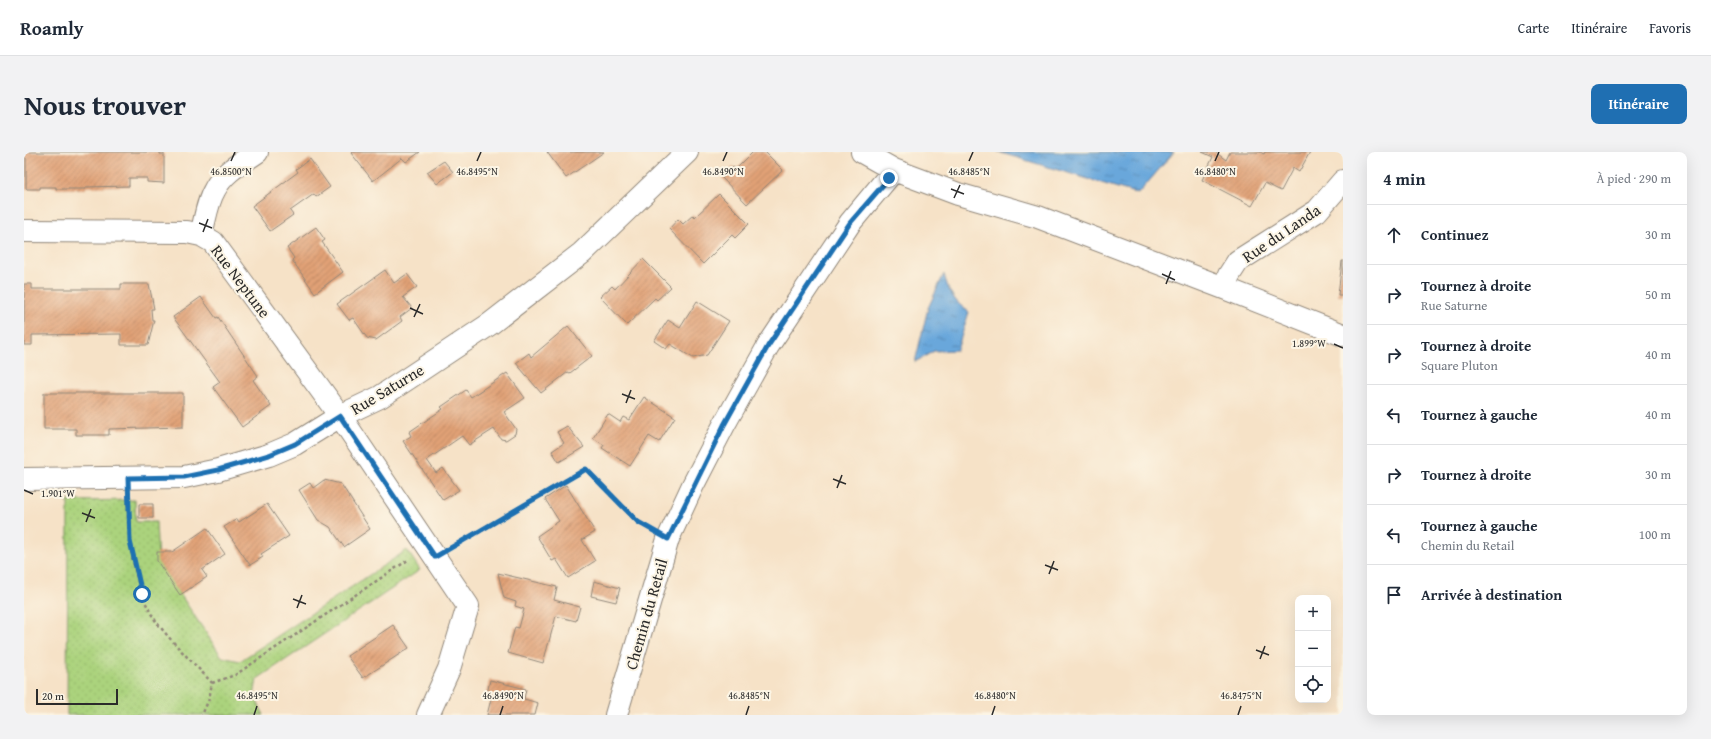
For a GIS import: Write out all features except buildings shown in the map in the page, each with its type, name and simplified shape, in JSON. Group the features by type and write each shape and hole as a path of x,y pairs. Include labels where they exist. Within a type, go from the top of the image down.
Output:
{"street":[{"path":"201,235 214,191 220,180 230,170 257,152"},
{"name":"Rue Saturne","path":"24,479 184,477 218,470 269,455 295,444 340,416 380,397 490,324 582,253 687,152"},
{"path":"862,152 894,170 958,194 1038,217 1224,288 1343,336"},
{"name":"Chemin du Retail","path":"616,715 668,539 724,425 768,346 850,223 894,170"},
{"name":"Rue du Landa","path":"1224,288 1229,275 1238,261 1317,211 1343,181"},
{"name":"Rue Neptune","path":"24,231 187,232 201,235 213,242 340,416 468,606 449,669 428,715"}],"path":[{"path":"212,683 235,675 432,552 586,469 638,522 668,539"},
{"path":"128,478 130,541 142,594 157,623 212,683"},
{"path":"202,715 209,699 212,683"}],"green space":[{"path":"135,500 136,522 156,522 158,561 222,657 240,661 407,550 420,570 257,679 254,696 264,715 67,715 68,501"}],"water":[{"path":"998,152 1174,152 1138,194"},
{"path":"944,274 947,286 952,296 969,312 957,350 934,351 915,362 928,308"}],"route":[{"path":"142,594 130,541 128,478 184,477 218,470 269,455 295,444 340,416 435,557 586,469 638,522 668,539 693,485 724,425 768,346 850,223 889,178"}]}
